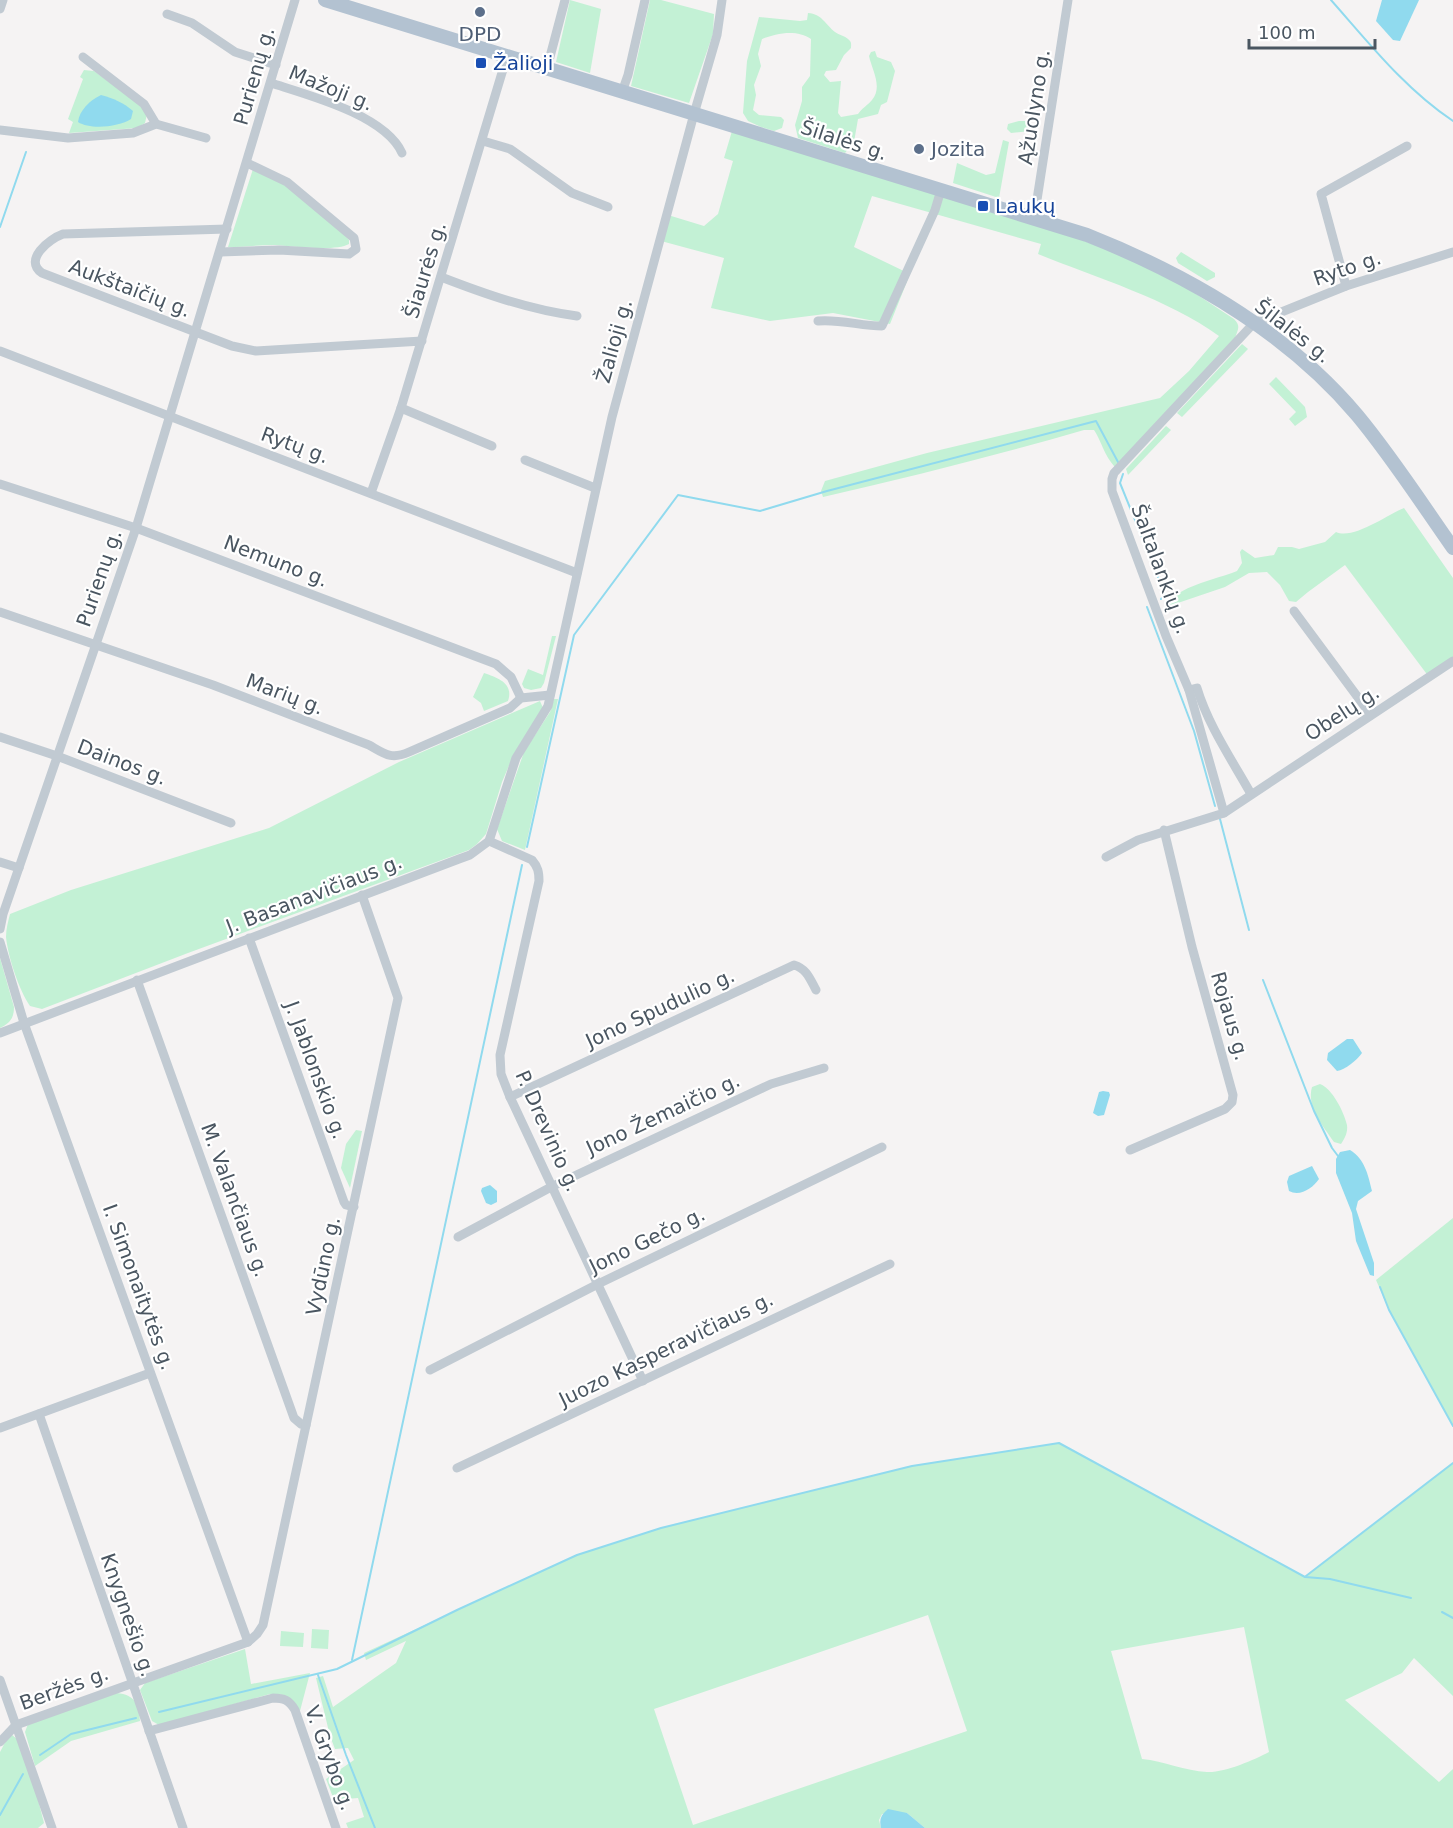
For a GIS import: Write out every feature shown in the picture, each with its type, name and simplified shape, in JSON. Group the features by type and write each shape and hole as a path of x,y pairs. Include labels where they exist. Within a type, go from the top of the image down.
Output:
{"main road":[{"name":"Šilalės g.","path":"325,0 1087,235 1146,259 1176,274 1254,323 1286,346 1318,375 1356,415 1453,548"}],"street":[{"path":"0,9 3,0"},
{"name":"Purienų g.","path":"2,913 136,528 295,0"},
{"path":"547,68 565,0"},
{"path":"622,92 645,0"},
{"name":"Žalioji g.","path":"550,695 612,417 717,35 722,0"},
{"name":"Ąžuolyno g.","path":"1034,219 1041,187 1068,0"},
{"path":"167,14 192,23 236,52 276,65"},
{"name":"Šiaurės g.","path":"371,493 422,341 507,56"},
{"path":"83,57 144,104 156,124"},
{"name":"Mažoji g.","path":"271,83 344,108 361,117 387,135 400,147 402,153"},
{"path":"0,130 68,138 133,133 156,124 206,138"},
{"path":"483,141 510,149 572,193 608,207"},
{"path":"1346,286 1321,194 1407,146"},
{"path":"220,252 279,250 349,254 356,249 354,238 302,193 273,174 247,163"},
{"path":"818,321 834,320 882,326 941,190"},
{"name":"Aukštaičių g.","path":"227,228 63,234 48,242 37,255 35,263 38,271 42,273 232,346 256,351 422,341"},
{"name":"Ryto g.","path":"1254,323 1346,286 1453,252"},
{"path":"441,277 522,305 577,316"},
{"name":"Šaltalankių g.","path":"1224,813 1189,690 1166,636 1113,491 1112,479 1114,473 1254,323"},
{"name":"Rytų g.","path":"0,351 578,573"},
{"path":"401,408 492,446"},
{"path":"525,460 595,488"},
{"name":"Nemuno g.","path":"0,484 136,528 496,664 511,677 521,698"},
{"path":"1294,611 1371,715"},
{"name":"Marių g.","path":"0,612 224,690 369,745 389,756 398,757 510,708 521,698 550,695"},
{"name":"Obelų g.","path":"1224,813 1453,661"},
{"path":"1189,690 1197,688 1209,717 1251,794"},
{"path":"489,841 516,758 543,717 550,695"},
{"name":"Dainos g.","path":"0,737 57,756 231,823"},
{"path":"1106,857 1138,840 1164,830 1224,813"},
{"name":"Rojaus g.","path":"1130,1149 1225,1109 1232,1102 1233,1095 1192,947 1164,830"},
{"name":"J. Basanavičiaus g.","path":"0,1033 470,855 489,841"},
{"name":"P. Drevinio g.","path":"489,841 532,860 539,874 500,1055 501,1074 643,1381"},
{"path":"0,862 19,868"},
{"name":"Vydūno g.","path":"248,1642 263,1624 398,998 363,895"},
{"path":"0,930 2,913"},
{"name":"J. Jablonskio g.","path":"249,938 344,1202 354,1208"},
{"name":"I. Simonaitytės g.","path":"0,942 24,1023 248,1642"},
{"name":"Jono Spudulio g.","path":"510,1097 794,965 802,967 816,990"},
{"name":"M. Valančiaus g.","path":"137,980 294,1418 306,1425"},
{"name":"Jono Žemaičio g.","path":"458,1237 553,1186 771,1083 824,1068"},
{"name":"Jono Gečo g.","path":"430,1370 598,1284 882,1148"},
{"name":"Juozo Kasperavičiaus g.","path":"457,1468 890,1263"},
{"path":"0,1428 150,1372"},
{"name":"Knygnešio g.","path":"39,1414 183,1828"},
{"name":"Beržės g.","path":"0,1742 16,1725 248,1642"},
{"path":"0,1680 50,1827"},
{"name":"V. Grybo g.","path":"149,1731 273,1698 282,1698 290,1702 336,1828"}],"green space":[{"path":"570,0 601,9 590,73 556,62"},
{"path":"650,0 661,0 714,14 713,34 689,103 631,86"},
{"path":"808,13 820,17 835,32 851,42 851,48 844,55 836,70 826,71 824,75 830,82 841,81 838,113 841,117 858,114 875,95 877,84 869,56 871,52 875,51 877,57 891,62 895,71 887,102 881,105 878,114 858,119 854,142 845,153 798,138 795,125 802,101 802,87 810,76 811,39 800,34 787,33 762,39 758,54 761,66 754,85 756,95 753,110 759,115 781,117 784,120 782,128 774,131 761,127 748,121 743,113 747,61 759,17 800,21 807,20"},
{"path":"84,70 94,71 138,103 147,114 145,123 137,128 69,133 73,122 68,119 83,79 80,77"},
{"path":"1027,121 1031,125 1031,131 1011,133 1007,129 1008,124"},
{"path":"732,131 1073,237 1117,253 1187,288 1234,319 1238,326 1235,338 1116,468 1108,458 1094,430 1084,430 889,482 823,497 821,491 825,481 927,453 1160,398 1189,371 1219,336 1155,300 1038,254 1041,244 872,196 854,247 910,274 890,324 833,313 770,321 711,308 724,258 661,241 668,215 704,226 718,214 733,161 724,158"},
{"path":"1003,140 1009,142 999,198 953,183 957,163 986,175 995,173"},
{"path":"253,169 281,182 344,234 349,244 334,248 274,245 228,247"},
{"path":"1181,252 1215,273 1215,277 1207,281 1178,263 1176,258"},
{"path":"1242,344 1248,349 1182,417 1177,413"},
{"path":"1276,377 1305,407 1307,417 1295,426 1289,419 1296,412 1269,384"},
{"path":"1166,426 1171,430 1128,475 1126,469"},
{"path":"1404,508 1453,578 1453,661 1429,677 1345,565 1296,602 1289,601 1280,585 1267,572 1249,573 1225,587 1169,606 1168,601 1184,590 1237,571 1242,563 1240,552 1242,549 1255,558 1274,555 1278,547 1299,549 1325,542 1336,532 1343,534 1361,530"},
{"path":"552,636 556,636 544,683 541,688 531,690 524,688 522,684 528,669 543,675"},
{"path":"484,673 504,682 509,695 508,701 484,711 481,703 473,697"},
{"path":"554,699 558,699 525,850 502,841 497,829 524,752 550,712"},
{"path":"540,701 543,708 514,754 502,782 486,834 469,850 42,1009 30,1006 15,973 7,945 6,931 10,914 71,890 269,828 399,762"},
{"path":"0,958 14,1007 11,1020 0,1028"},
{"path":"1320,1084 1333,1095 1347,1125 1341,1144 1334,1142 1314,1109 1312,1087"},
{"path":"356,1130 362,1131 350,1188 341,1168 346,1144"},
{"path":"1453,1218 1453,1426 1389,1310 1376,1280"},
{"path":"1059,1443 1305,1577 1453,1463 1453,1696 1414,1658 1402,1673 1345,1700 1439,1782 1453,1769 1453,1828 925,1828 907,1813 882,1814 879,1820 881,1828 348,1828 346,1823 364,1817 358,1798 334,1800 326,1779 354,1760 348,1748 335,1749 316,1678 323,1676 333,1707 396,1663 406,1641 366,1660 364,1653 577,1555 661,1528 912,1466","holes":["928,1615 967,1731 693,1825 654,1709","1244,1627 1269,1752 1239,1765 1214,1772 1191,1770 1142,1759 1111,1651"]},
{"path":"312,1629 329,1630 328,1649 311,1648"},
{"path":"281,1631 304,1633 303,1647 280,1646"},
{"path":"245,1649 251,1684 310,1673 300,1711 288,1697 281,1694 270,1694 159,1725 152,1721 140,1690 145,1683"},
{"path":"117,1693 135,1701 140,1721 71,1741 35,1766 25,1732 28,1724"},
{"path":"12,1735 17,1739 37,1796 44,1823 38,1828 0,1828 0,1752 8,1737"}],"water":[{"path":"1382,0 1419,0 1400,41 1393,40 1376,21"},
{"path":"101,95 130,108 133,111 131,119 119,124 104,126 90,126 78,122 86,106"},
{"path":"1347,1039 1353,1039 1362,1053 1351,1064 1337,1071 1327,1060 1328,1053"},
{"path":"1099,1092 1109,1092 1110,1095 1104,1115 1098,1116 1093,1113"},
{"path":"1350,1150 1362,1163 1372,1191 1358,1201 1356,1209 1374,1263 1374,1276 1370,1275 1356,1241 1352,1213 1336,1173 1336,1159 1340,1152"},
{"path":"1312,1166 1319,1179 1302,1192 1289,1191 1287,1182 1289,1176"},
{"path":"490,1185 497,1191 497,1202 491,1205 486,1203 481,1191 482,1188"},
{"path":"888,1809 907,1813 925,1828 881,1828 881,1817"}],"waterway":[{"path":"1331,0 1403,80 1453,121"},
{"path":"0,227 26,152"},
{"path":"527,847 574,635 678,495 760,511 827,491 1096,421 1118,462"},
{"path":"1123,474 1120,483 1165,594 1161,599"},
{"path":"1147,607 1194,731 1215,806"},
{"path":"1220,819 1249,930"},
{"path":"352,1660 522,865"},
{"path":"1263,980 1314,1111 1338,1156"},
{"path":"1380,1287 1389,1310 1453,1426"},
{"path":"159,1712 337,1669 457,1610 577,1555 661,1528 912,1466 1059,1443 1305,1577 1330,1579 1411,1598"},
{"path":"1306,1576 1453,1463"},
{"path":"1442,1612 1453,1618"},
{"path":"318,1675 375,1828"},
{"path":"40,1755 71,1734 136,1718"},
{"path":"0,1815 23,1774"}],"place":[{"name":"DPD","path":"480,12"},
{"name":"Žalioji","path":"481,63"},
{"name":"Jozita","path":"919,149"},
{"name":"Laukų","path":"983,206"}]}
